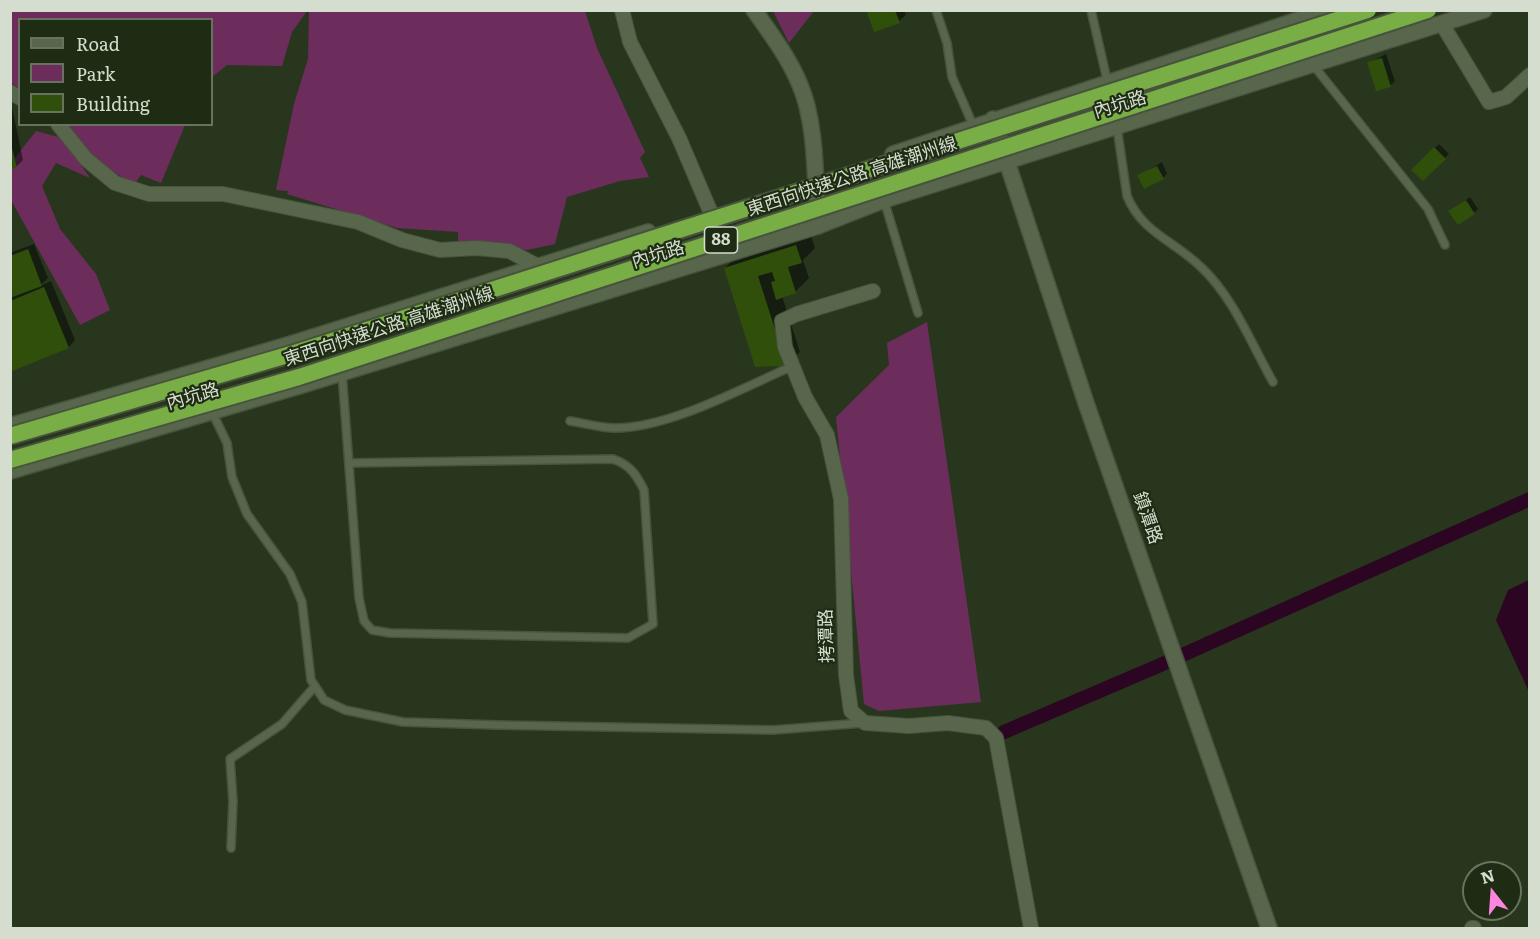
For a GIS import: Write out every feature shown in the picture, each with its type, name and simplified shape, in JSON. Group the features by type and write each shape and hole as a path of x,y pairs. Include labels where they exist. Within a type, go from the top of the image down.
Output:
{"highway":[{"name":"東西向快速公路 高雄潮州線","path":"10,436 291,354 1368,10"},
{"name":"東西向快速公路 高雄潮州線","path":"10,460 311,374 1428,10"}],"main road":[{"path":"754,10 777,42 801,86 809,123 818,226"},
{"name":"內坑路","path":"10,426 288,345 536,265 815,181 973,125 1328,10"},
{"name":"內坑路","path":"10,471 342,373 818,226 884,200 1314,66 1484,10"},
{"name":"鎮潭路","path":"993,119 1086,403 1269,928"}],"street":[{"path":"622,10 630,42 679,138 711,213"},
{"path":"1442,24 1489,102 1506,97 1530,75"},
{"path":"60,126 86,159 115,183 149,194 223,194 358,222 402,240 440,250 476,248 509,251 536,265"},
{"name":"拷潭路","path":"866,723 851,711 846,675 841,498 833,456 827,435 805,397 785,348 782,321 873,291"},
{"path":"866,723 909,726 948,723 986,729 996,738 1031,928"}],"lane":[{"path":"936,10 946,43 952,77 973,125"},
{"path":"1091,10 1110,81 1127,195 1131,205 1143,224 1203,268 1226,298 1273,382"},
{"path":"1314,66 1428,209 1445,245"},
{"path":"884,200 918,313"},
{"path":"570,421 614,428 643,425 673,417 793,366"},
{"path":"342,373 359,598 364,621 372,630 390,633 628,638 653,624 644,490 636,475 626,464 613,459 349,463"},
{"path":"212,411 227,443 232,477 247,514 290,574 302,602 308,662 315,686 324,700 345,710 403,722 773,730 866,723"},
{"path":"231,848 233,801 230,759 282,724 315,686"}],"green space":[{"path":"11,10 307,11 292,32 282,66 227,65 213,76 213,18 18,18 18,88 11,82"},
{"path":"309,10 585,11 597,48 645,152 640,158 649,177 620,181 567,197 555,244 527,250 458,241 458,232 397,228 287,194 288,191 276,190 294,104 308,59"},
{"path":"773,11 814,11 789,43"},
{"path":"65,126 185,126 161,183 141,175 134,185 99,162"},
{"path":"36,131 62,138 90,178 56,163 42,186 60,229 96,274 110,310 80,325 11,200 11,163"},
{"path":"927,322 981,702 879,711 864,704 836,417 889,365 887,343"}],"shaded area":[{"path":"1529,580 1529,692 1496,620 1508,590"}],"building":[{"path":"866,10 895,10 900,23 874,32"},
{"path":"1382,58 1391,87 1376,91 1367,62"},
{"path":"10,140 17,168 10,169"},
{"path":"1434,147 1446,159 1423,181 1411,170"},
{"path":"1157,166 1164,179 1144,189 1137,175"},
{"path":"1466,200 1475,214 1458,225 1448,211"},
{"path":"796,245 802,263 788,267 796,293 776,300 771,282 775,281 772,272 758,276 787,367 779,370 778,366 755,367 724,268"},
{"path":"28,249 42,286 10,298 10,256"},
{"path":"44,287 69,348 10,372 10,301"}],"waterway":[{"path":"1004,732 1158,666 1530,499"}]}
